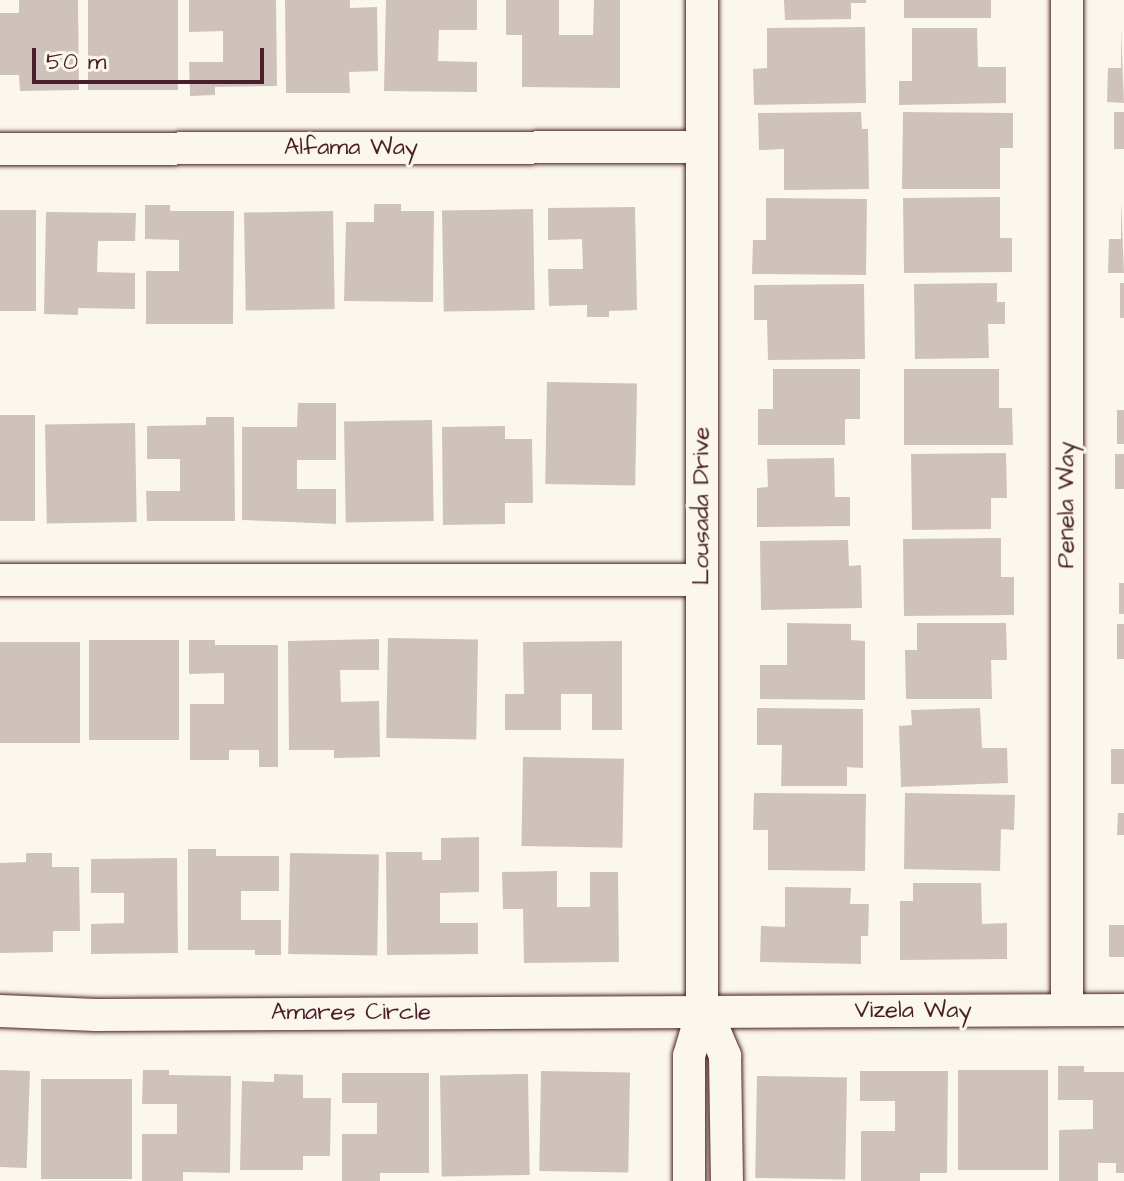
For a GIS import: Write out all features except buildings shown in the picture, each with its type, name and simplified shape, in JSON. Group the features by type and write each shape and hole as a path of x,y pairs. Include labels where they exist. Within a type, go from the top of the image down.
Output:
{"street":[{"name":"Lousada Drive","path":"689,1181 689,1056 702,1012 702,0"},
{"name":"Penela Way","path":"1067,0 1067,1010"},
{"name":"Alfama Way","path":"0,149 702,147"},
{"path":"0,580 702,580"},
{"name":"Vizela Way","path":"702,1012 1124,1010"},
{"name":"Amares Circle","path":"0,1011 96,1015 702,1012"},
{"name":"Lousada Drive","path":"702,1012 712,1025 725,1056 727,1181"}]}
